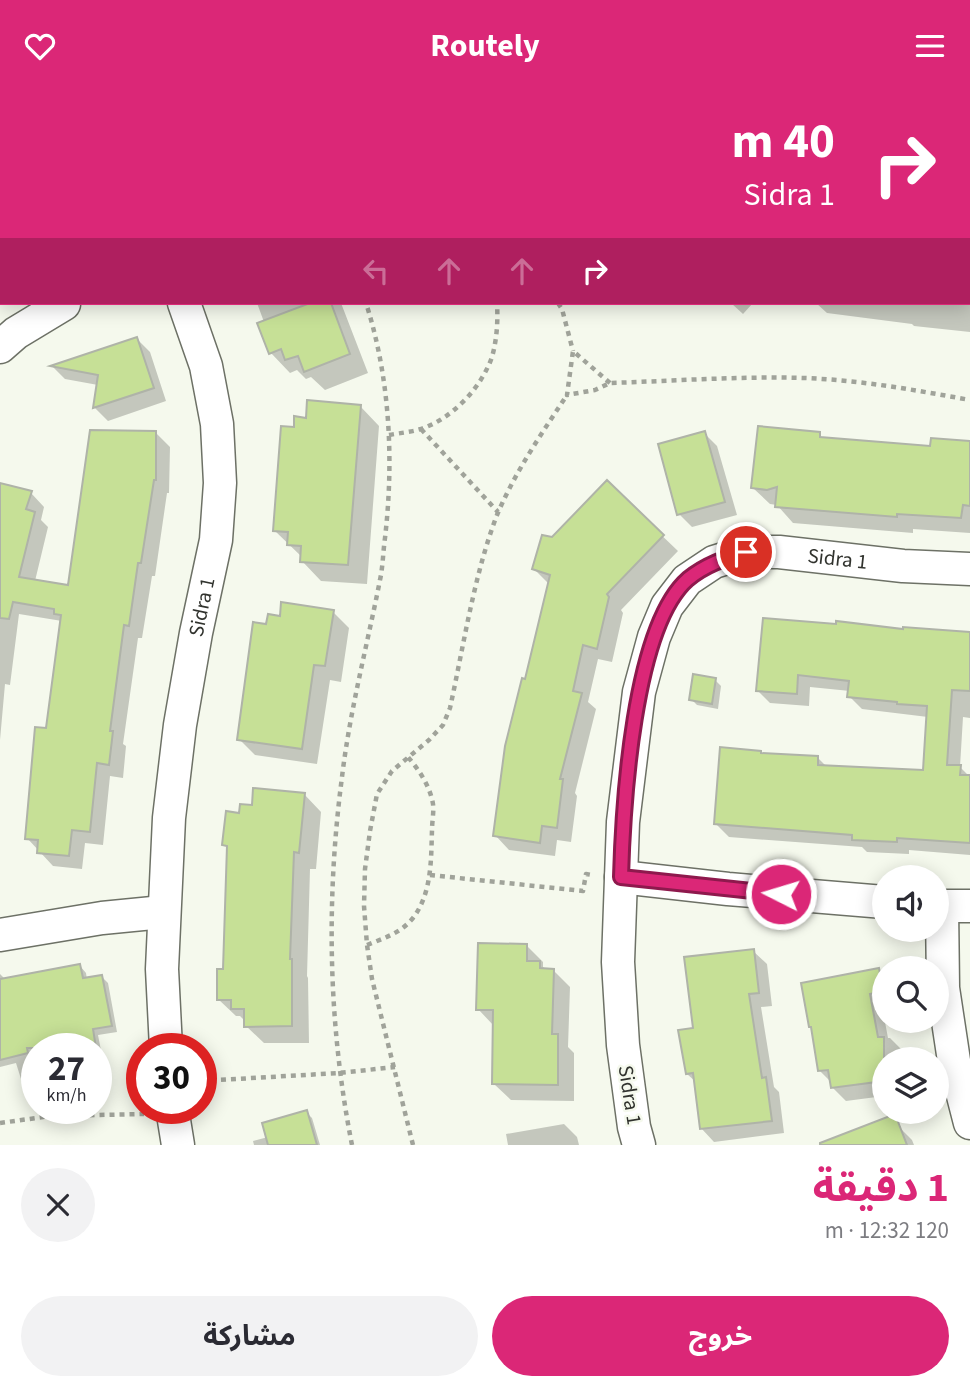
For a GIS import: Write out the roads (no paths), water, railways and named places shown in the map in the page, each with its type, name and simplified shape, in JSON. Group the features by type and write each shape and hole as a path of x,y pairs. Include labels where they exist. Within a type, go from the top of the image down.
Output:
{"street":[{"path":"0,347 16,333 64,305"},
{"name":"Sidra 1","path":"165,1033 162,969 169,818 180,725 216,541 220,483 216,424 206,366 185,305"},
{"name":"Sidra 1","path":"639,1145 623,1045 618,962 623,822 639,692 654,637 667,606 687,580 714,562 746,552 779,552 903,566 970,569"},
{"path":"621,877 872,901"},
{"path":"0,935 102,918 163,912"},
{"path":"946,942 943,988 954,1061 970,1123"},
{"path":"175,1124 178,1145"}]}
